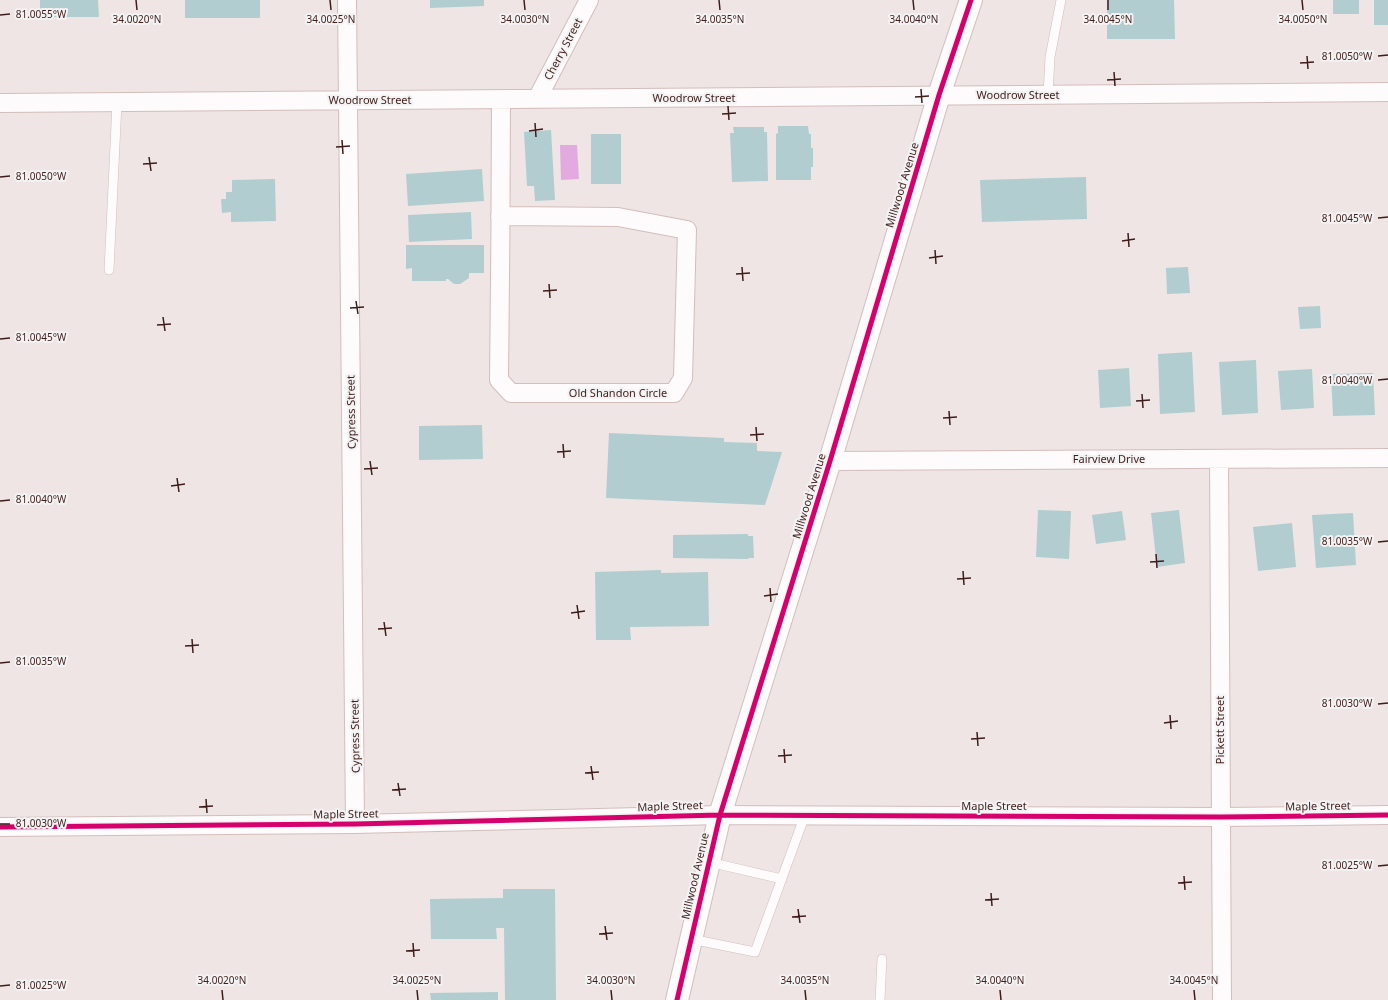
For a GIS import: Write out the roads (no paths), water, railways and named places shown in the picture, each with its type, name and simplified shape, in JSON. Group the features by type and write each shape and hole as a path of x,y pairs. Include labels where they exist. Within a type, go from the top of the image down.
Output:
{"main road":[{"name":"Millwood Avenue","path":"677,1000 720,814 830,461 939,95 971,0"}],"street":[{"name":"Cypress Street","path":"347,0 356,824"},
{"name":"Cherry Street","path":"536,99 589,0"},
{"name":"Woodrow Street","path":"0,103 1388,92"},
{"name":"Old Shandon Circle","path":"500,216 618,217 687,230 683,378 674,393 511,393 499,380 500,216 501,99"},
{"name":"Fairview Drive","path":"830,461 1388,458"},
{"name":"Pickett Street","path":"1219,459 1222,1000"},
{"name":"Maple Street","path":"0,827 356,824 720,814 1221,817 1388,815"}],"lane":[{"path":"1048,95 1050,57 1061,0"},
{"path":"109,270 117,102"},
{"path":"691,939 755,952 805,815"},
{"path":"709,861 782,879"},
{"path":"880,1000 882,959"}]}
